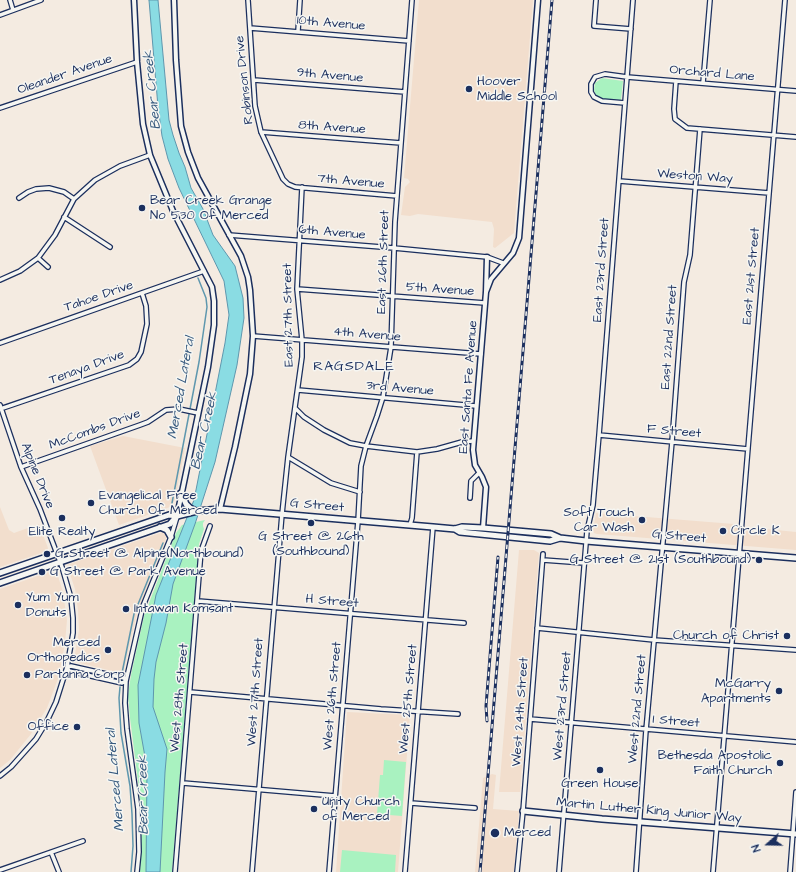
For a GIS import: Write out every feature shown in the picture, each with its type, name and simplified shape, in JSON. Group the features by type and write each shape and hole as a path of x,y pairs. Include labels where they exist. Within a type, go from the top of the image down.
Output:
{"main road":[{"path":"182,493 186,504 192,510 196,511"},
{"name":"G Street","path":"0,573 169,515 177,516 196,511 220,509 410,526 455,529 462,527 483,528 551,534 560,538 586,541 796,558"},
{"name":"G Street","path":"0,583 170,524 177,516"},
{"path":"160,527 167,530 171,537"},
{"name":"G Street","path":"455,529 460,532 550,541 560,538"},
{"name":"Martin Luther King Junior Way","path":"523,811 794,834"}],"street":[{"path":"10,0 14,10"},
{"path":"0,15 41,0"},
{"path":"134,0 143,124 150,155 173,212 212,288 215,314 208,366 196,413 177,516 171,537 143,606 126,680 125,703 127,729 138,809 139,852 137,872"},
{"path":"174,0 176,60 181,126 188,152 198,178 239,252 248,277 253,336 250,374 220,509"},
{"name":"Robinson Drive","path":"248,0 255,106 261,132 283,179 288,184 295,187 302,187"},
{"path":"298,31 300,0"},
{"name":"East 26th Street","path":"358,521 361,466 366,446 378,416 383,397 391,346 397,196 412,0"},
{"name":"East Santa Fe Avenue","path":"486,292 490,279 513,253 519,238 538,0"},
{"path":"596,0 594,26 631,29"},
{"name":"East 23rd Street","path":"586,541 593,505 633,0"},
{"path":"703,83 710,0"},
{"name":"East 21st Street","path":"713,872 785,0"},
{"name":"10th Avenue","path":"250,28 409,41"},
{"name":"Oleander Avenue","path":"0,108 138,62"},
{"name":"Orchard Lane","path":"625,103 602,101 594,97 591,92 591,84 595,77 605,74 796,91"},
{"name":"9th Avenue","path":"254,80 405,92"},
{"path":"676,81 674,109 675,119 687,128 796,137"},
{"name":"East 22nd Street","path":"662,547 672,442 684,282 690,255 700,129"},
{"name":"8th Avenue","path":"261,132 401,143"},
{"path":"0,280 20,271 38,258 55,235 74,199 95,180 120,166 150,155"},
{"name":"Weston Way","path":"619,181 769,193"},
{"name":"7th Avenue","path":"302,187 397,196"},
{"name":"East 27th Street","path":"282,514 288,457 302,357 302,340 297,290 302,187"},
{"path":"19,198 32,190 49,188 64,192 74,199"},
{"path":"64,217 110,247"},
{"name":"6th Avenue","path":"229,235 487,257 503,263"},
{"name":"East Santa Fe Avenue","path":"483,528 486,489 484,481 473,458 473,441 486,292 487,257"},
{"path":"38,258 48,267"},
{"name":"Tahoe Drive","path":"0,342 204,271"},
{"name":"5th Avenue","path":"297,290 485,303"},
{"name":"Tenaya Drive","path":"0,408 129,365 137,359 141,352 147,324 146,306 142,293"},
{"name":"4th Avenue","path":"253,336 481,354"},
{"name":"3rd Avenue","path":"298,390 476,406"},
{"name":"Alpine Drive","path":"0,408 21,467 40,509 60,562 71,598 73,618 73,633 67,667 58,697 47,721 26,752 0,776"},
{"path":"295,408 304,417 324,430 350,443 366,446 418,452 473,441"},
{"name":"McCombs Drive","path":"21,467 140,426 166,410 179,409 196,413"},
{"name":"F Street","path":"599,435 748,449"},
{"path":"410,526 418,452"},
{"path":"288,457 331,483 360,492"},
{"path":"470,498 471,481 479,473"},
{"name":"West 27th Street","path":"252,872 273,607 282,514"},
{"name":"West 26th Street","path":"329,872 358,521"},
{"name":"West 28th Street","path":"175,872 201,551 210,526"},
{"name":"West 25th Street","path":"405,872 433,527"},
{"name":"West 23rd Street","path":"559,872 586,541"},
{"name":"West 22nd Street","path":"636,872 646,730 662,547"},
{"name":"West 24th Street","path":"517,872 543,554"},
{"path":"543,560 584,564"},
{"name":"H Street","path":"198,601 464,623"},
{"path":"537,628 654,640 796,650"},
{"path":"67,667 71,666 103,673 124,678 126,680"},
{"path":"67,667 70,671 122,684 126,680"},
{"path":"103,673 103,679"},
{"path":"114,682 115,676"},
{"path":"190,692 458,714"},
{"name":"I Street","path":"530,719 796,742"},
{"path":"183,783 335,796"},
{"path":"790,872 796,792"},
{"path":"411,803 475,808"},
{"path":"0,870 83,841"},
{"path":"51,852 59,872"}],"shaded area":[{"name":"Hoover Middle School","path":"419,0 533,0 514,233 495,248 493,247 494,229 492,222 418,214 410,216 401,215 405,187 410,182 408,179 404,178"},
{"path":"123,436 185,448 175,500 170,507 119,525 90,446"},
{"path":"0,507 9,530 14,533 39,524 48,548 47,551 0,567"},
{"path":"596,513 734,524 746,527 796,532 796,550 597,534 594,533 593,530"},
{"path":"163,532 167,536 137,613 124,670 120,673 76,662 74,660 79,630 78,610 75,589 67,565"},
{"path":"519,550 534,550 539,553 520,792 499,792"},
{"path":"52,571 57,573 63,592 67,620 65,643 59,676 47,708 31,734 10,760 0,768 0,589"},
{"path":"347,712 410,715 398,872 336,872"},
{"path":"492,774 496,775 493,809 519,811 514,872 475,872 483,778"}],"green space":[{"path":"602,78 623,81 621,100 601,99 596,96 594,90 595,83"},
{"path":"205,520 203,523 204,529 199,544 172,872 140,872 142,821 128,695 131,675 144,616 176,533 182,525"},
{"path":"384,760 406,762 402,816 377,814 380,775 383,775"},
{"path":"342,850 396,855 395,872 340,872"}],"water":[{"path":"149,0 158,0 169,120 173,135 191,188 203,209 213,235 235,266 243,298 244,318 237,365 215,462 195,524 173,584 166,623 156,662 153,707 167,749 160,872 146,872 147,768 139,723 138,685 156,595 194,500 225,343 229,315 224,281 179,188 168,159 162,136 158,107"}],"waterway":[{"name":"Merced Lateral","path":"172,503 199,362 207,307 206,298 198,278"},
{"name":"Merced Lateral","path":"122,673 134,614 163,543"},
{"name":"Merced Lateral","path":"120,687 119,698 121,733 130,786 132,814 133,846 131,872"}],"railway":[{"path":"480,872 552,0"},
{"path":"487,721 486,706 498,557"}],"place":[{"name":"Hoover Middle School","path":"469,89"},
{"name":"Bear Creek Grange No 530 Of Merced","path":"142,208"},
{"name":"Evangelical Free Church Of Merced","path":"91,503"},
{"name":"Elite Realty","path":"62,518"},
{"name":"Soft Touch Car Wash","path":"642,520"},
{"name":"G Street @ 26th (Southbound)","path":"311,523"},
{"name":"Circle K","path":"723,531"},
{"name":"G Street @ Alpine(Northbound)","path":"47,554"},
{"name":"G Street @ 21st (Southbound)","path":"759,560"},
{"name":"G Street @ Park Avenue","path":"42,572"},
{"name":"Yum Yum Donuts","path":"18,605"},
{"name":"Intawan Komsant","path":"126,609"},
{"name":"Church of Christ","path":"787,636"},
{"name":"Merced Orthopedics","path":"108,650"},
{"name":"Partanna Corp","path":"27,675"},
{"name":"McGarry Apartments","path":"779,691"},
{"name":"Office","path":"77,727"},
{"name":"Bethesda Apostolic Faith Church","path":"780,763"},
{"name":"Green House","path":"600,770"},
{"name":"Unity Church of Merced","path":"314,809"},
{"name":"Merced","path":"495,833"}],"district":[{"name":"RAGSDALE","path":"354,367"}],"water label":[{"name":"Bear Creek","path":"153,90"},
{"name":"Bear Creek","path":"205,431"},
{"name":"Bear Creek","path":"144,795"}]}
